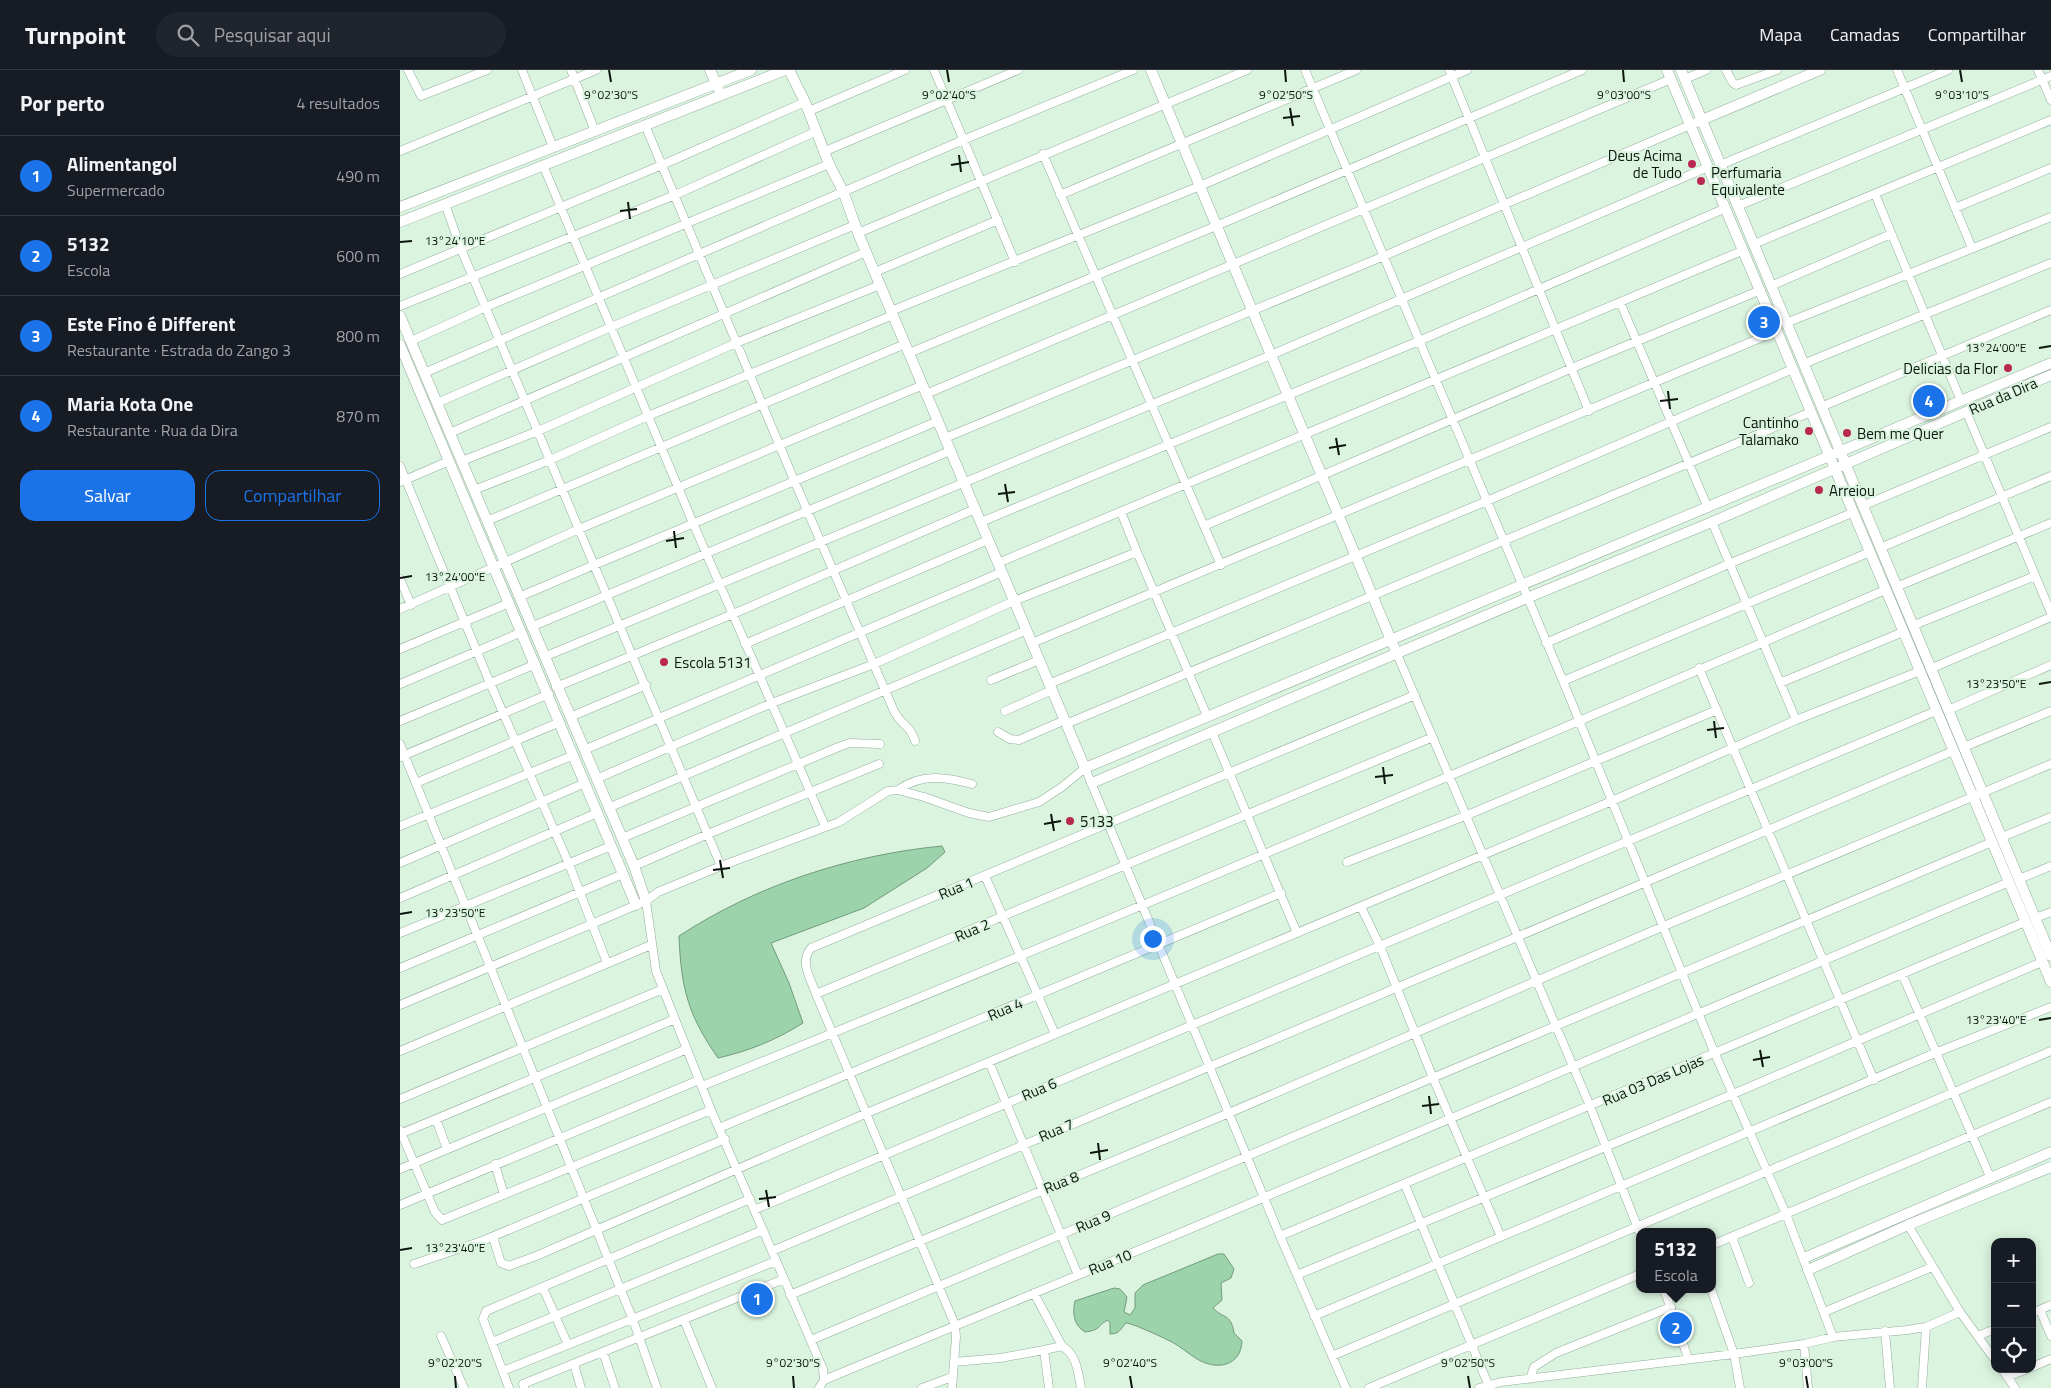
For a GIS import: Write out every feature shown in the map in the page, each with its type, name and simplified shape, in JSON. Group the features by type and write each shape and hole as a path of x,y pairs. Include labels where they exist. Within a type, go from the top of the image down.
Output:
{"street":[{"path":"408,70 421,96 487,70"},
{"path":"522,70 553,147"},
{"path":"570,70 595,131"},
{"path":"400,151 596,70"},
{"path":"710,70 721,95"},
{"path":"400,207 751,70"},
{"path":"400,222 787,70 807,106 815,132 843,191 856,229 1092,783 1280,1236 1346,1388"},
{"path":"400,274 560,206 807,106 905,70"},
{"path":"934,70 1015,262"},
{"path":"824,152 1018,70"},
{"path":"424,373 843,191 1133,70"},
{"path":"1151,70 1465,816 1590,1106 1638,1228"},
{"path":"437,403 611,327 981,181 1247,70"},
{"path":"1305,70 1563,681 1700,1012 1715,1054 1786,1214 1832,1337"},
{"path":"1060,195 1356,70"},
{"path":"474,490 550,460 648,416 892,313 1200,186 1450,73 1468,70"},
{"path":"487,521 562,488 763,406 1216,226 1582,70"},
{"path":"1706,70 1683,74 1821,407 1834,454 1834,469 1885,590 1907,629 1925,670 1948,710 2002,837 2025,922 2047,959"},
{"path":"1726,70 1733,84 1736,85 1777,70"},
{"path":"945,438 1384,256 1820,70"},
{"path":"1897,70 1972,248"},
{"path":"1720,165 1948,70"},
{"path":"2038,70 2051,100"},
{"path":"1450,73 1557,328 1589,411"},
{"path":"400,609 579,529 779,445 924,390 1233,266 1669,75 1744,250 1810,412 1834,454 1845,464 1896,587 1907,629"},
{"path":"1738,206 2051,76"},
{"path":"1754,244 2051,120"},
{"path":"645,125 779,445 898,720 912,730 915,741"},
{"path":"400,306 675,195 815,132"},
{"path":"1043,154 1221,565"},
{"path":"410,341 486,307 586,267 829,164"},
{"path":"543,165 693,523 825,826"},
{"path":"544,657 1271,355 1708,167"},
{"path":"1955,208 2051,168"},
{"path":"1875,194 1961,401"},
{"path":"445,204 461,248 594,565 622,626 721,866"},
{"path":"981,522 1419,341 1726,208"},
{"path":"1786,323 2051,217"},
{"path":"875,272 998,220"},
{"path":"1771,286 1892,234"},
{"path":"584,750 860,632 1121,512 1744,250"},
{"path":"450,432 866,252"},
{"path":"1803,364 1926,316 2051,263"},
{"path":"462,461 538,431 736,343 880,285"},
{"path":"1204,526 1572,368 1760,290"},
{"path":"1620,302 1669,421 1708,508"},
{"path":"1821,407 2051,310"},
{"path":"400,316 487,521 509,603 544,657 553,691 565,719 584,750 634,866 641,903"},
{"path":"1032,643 1777,331"},
{"path":"400,345 403,358 449,460 499,564 519,597 536,664 553,691"},
{"name":"Rua da Dira","path":"1085,768 1391,638 1708,508 2051,363"},
{"path":"1005,711 1051,687 1172,633 1487,501 1793,369"},
{"name":"Rua da Dira","path":"1092,783 1527,598 1712,522 2051,375"},
{"path":"1966,411 2051,613"},
{"path":"998,732 1010,740 1018,740 1066,722 1810,412"},
{"path":"519,597 938,421"},
{"path":"1862,506 2051,427"},
{"path":"400,684 950,451"},
{"path":"403,481 449,460"},
{"path":"400,466 403,481 569,864 607,963"},
{"path":"1880,548 2051,476"},
{"path":"402,756 503,714 975,508"},
{"path":"1121,512 1207,716"},
{"path":"1546,643 1852,512"},
{"path":"1712,522 1796,720"},
{"path":"1896,587 2051,523"},
{"path":"745,644 988,540"},
{"path":"596,778 772,703 874,664 1014,601 1137,552"},
{"path":"1563,681 1747,602 1870,552"},
{"path":"1780,683 2035,576"},
{"path":"400,579 411,605"},
{"path":"400,1205 557,1138 833,1034 1449,776 1885,590"},
{"path":"400,649 509,603"},
{"path":"493,1237 502,1263 509,1266 595,1231 867,1113 1483,856 1796,720 1925,670 2051,617"},
{"path":"608,808 886,692 1026,630"},
{"path":"991,680 1039,660"},
{"path":"400,721 536,664"},
{"path":"1948,710 2051,665"},
{"path":"1699,668 1874,1080"},
{"path":"1925,670 1936,711 1972,797 1992,842 2035,918 2047,959 2051,982"},
{"path":"416,783 646,685"},
{"name":"Rua 1","path":"816,994 804,962 810,948 1415,695"},
{"path":"1346,862 1465,816 1717,710"},
{"name":"Rua 6","path":"754,1210 1936,711"},
{"path":"1964,747 2051,711"},
{"path":"565,719 574,755 597,813 623,874 641,903 648,919 656,971 711,1110 725,1138 823,1369 824,1380 818,1388"},
{"path":"1212,732 1282,893 1297,933"},
{"name":"Rua 2","path":"816,994 1433,737"},
{"path":"622,838 841,746 850,743 880,744"},
{"path":"400,744 402,756 416,783 454,874 507,1005 557,1138 633,1320 657,1388"},
{"name":"Rua 7","path":"772,1251 1518,937 1953,751"},
{"path":"400,826 574,755"},
{"path":"634,866 879,764"},
{"name":"Rua 8","path":"790,1294 1229,1113 1664,926 2051,764"},
{"path":"400,1005 641,903 658,892 838,822 862,809 888,790 898,790 969,813 989,817 1039,802 1062,787 1085,768"},
{"path":"898,790 909,782 928,777 949,778 972,784"},
{"path":"400,863 585,783"},
{"path":"400,898 597,813"},
{"path":"2002,837 2051,817"},
{"name":"Rua 9","path":"811,1340 1992,842"},
{"path":"400,933 611,846"},
{"name":"Rua 10","path":"824,1380 1264,1197 1823,959 2051,866"},
{"path":"400,968 623,874"},
{"path":"985,876 1055,1034"},
{"name":"Rua 4","path":"720,1128 1282,893"},
{"path":"1361,907 1380,946 1414,1033 1501,1237"},
{"path":"2035,918 2051,912"},
{"name":"Rua 03 Das Lojas","path":"1280,1236 1405,1185 2025,922"},
{"path":"400,1051 651,945"},
{"path":"1297,1275 1733,1094 2047,959"},
{"path":"1902,974 1935,1054 1991,1179"},
{"path":"400,1099 663,989"},
{"path":"816,994 885,1154 955,1325 952,1388"},
{"path":"1314,1316 1935,1054 2051,1007"},
{"path":"675,1019 436,1119 400,1132 434,1212 442,1220 711,1110"},
{"path":"400,1169 687,1049"},
{"path":"1643,1228 1768,1171 2051,1051"},
{"path":"989,1062 1078,1275"},
{"path":"1716,1243 2051,1102"},
{"path":"436,1119 447,1149"},
{"path":"414,1264 493,1237 725,1138"},
{"path":"1804,1258 2051,1152"},
{"path":"495,1164 504,1195"},
{"path":"1808,1270 1908,1225 2051,1167"},
{"path":"1405,1185 1488,1384"},
{"path":"750,1199 486,1312 483,1319 510,1388 523,1386 784,1279"},
{"path":"1908,1225 1960,1312 1991,1354"},
{"path":"492,1342 763,1230"},
{"path":"1332,1356 1636,1231"},
{"path":"1732,1237 1749,1284"},
{"path":"504,1371 776,1261"},
{"path":"1824,1312 1932,1267"},
{"path":"1368,1388 1636,1276"},
{"path":"543,1288 568,1345"},
{"path":"1034,1292 1062,1346 1070,1351 1075,1360 1081,1388"},
{"path":"1666,1293 1688,1358"},
{"path":"1712,1293 1734,1354 1740,1388"},
{"path":"2051,1306 2036,1312 2051,1336"},
{"path":"1530,1379 1534,1367 1556,1353 1671,1307"},
{"path":"1479,1388 1488,1384 1804,1344 1832,1337 1926,1327 1960,1312"},
{"path":"684,1320 712,1388"},
{"path":"1922,1388 1926,1327"},
{"path":"1885,1331 1890,1388"},
{"path":"1978,1336 1991,1331"},
{"path":"441,1336 464,1388"},
{"path":"1804,1344 1808,1388"},
{"path":"954,1362 1000,1358 1062,1346"},
{"path":"1044,1350 1049,1388"},
{"path":"603,1352 615,1388"},
{"path":"2036,1365 2051,1359"},
{"path":"574,1364 581,1388"},
{"path":"2005,1373 2015,1388"},
{"path":"2008,1377 2018,1373"},
{"path":"922,1388 952,1377"}],"shaded area":[{"path":"942,846 945,852 927,868 864,908 771,943 789,983 803,1023 783,1035 762,1044 718,1058 700,1028 688,1000 684,986 679,936 740,902 772,887 805,875 873,857 907,850"},
{"path":"1218,1254 1224,1254 1234,1269 1231,1278 1221,1283 1222,1300 1213,1308 1229,1319 1234,1333 1242,1341 1241,1349 1237,1356 1227,1364 1212,1365 1205,1363 1172,1342 1126,1323 1118,1332 1110,1334 1110,1323 1108,1320 1097,1329 1085,1332 1076,1323 1074,1315 1075,1301 1114,1288 1120,1289 1127,1297 1124,1312 1130,1315 1135,1308 1135,1293 1143,1285"}],"place":[{"name":"Deus Acima de Tudo","path":"1692,164"},
{"name":"Perfumaria Equivalente","path":"1701,181"},
{"name":"Este Fino é Different","path":"1764,322"},
{"name":"Delicias da Flor","path":"2008,368"},
{"name":"Maria Kota One","path":"1929,401"},
{"name":"Cantinho Talamako","path":"1809,431"},
{"name":"Bem me Quer","path":"1847,433"},
{"name":"Arreiou","path":"1819,490"},
{"name":"Escola 5131","path":"664,662"},
{"name":"5133","path":"1070,821"},
{"name":"Alimentangol","path":"757,1299"},
{"name":"5132","path":"1676,1328"}]}
